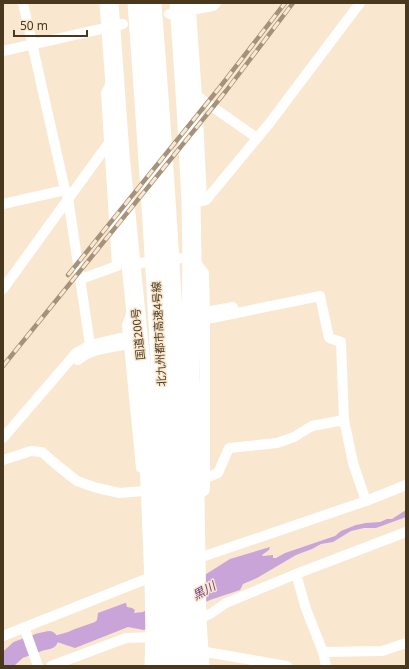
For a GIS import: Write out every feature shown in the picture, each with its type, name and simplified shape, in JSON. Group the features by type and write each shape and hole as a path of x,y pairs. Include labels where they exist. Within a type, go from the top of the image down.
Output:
{"highway":[{"name":"国道200号","path":"109,3 117,25 114,76 120,154 124,265 135,305 148,434 154,579 154,666"},
{"name":"北九州都市高速4号線","path":"137,3 177,396 184,666"},
{"name":"北九州都市高速4号線","path":"152,3 161,118 161,237 169,666"},
{"path":"182,9 186,106 197,202 192,257 190,376 195,498 196,616 200,658"}],"street":[{"path":"23,3 66,194 90,344"},
{"path":"216,3 214,6 182,9 197,96 197,202 206,200 257,138 360,3"},
{"path":"3,51 117,25"},
{"path":"114,76 106,92 108,144 124,265"},
{"path":"197,96 257,138"},
{"path":"3,289 66,194 108,144"},
{"path":"3,204 66,194"},
{"path":"80,279 124,265 192,257 204,273 209,315 204,325 205,490 195,498"},
{"path":"209,315 320,296 329,338 341,342 344,420 353,464 366,501"},
{"path":"135,305 127,325 144,515 152,528"},
{"path":"204,325 264,314 274,305"},
{"path":"3,438 76,353 90,344 120,338"},
{"path":"49,384 63,376 83,355 107,348 129,344"},
{"path":"205,478 218,473 229,448 277,443 294,437 312,426 344,420"},
{"path":"3,460 32,451 42,452 77,481 96,488 120,493 143,491"},
{"path":"3,636 25,630 196,562 366,501 406,485"},
{"path":"51,666 126,638 155,634 196,616 210,614 226,603 296,574 406,532"},
{"path":"296,574 306,609 323,652 326,666"},
{"path":"25,630 38,665"},
{"path":"323,652 382,650 406,643"},
{"path":"200,658 287,666"}],"water":[{"path":"406,510 406,517 376,528 364,528 351,531 333,542 321,544 296,555 257,578 243,584 240,590 210,600 144,630 128,627 75,648 51,641 34,646 33,642 68,632 95,622 97,620 98,613 125,603 127,607 135,610 134,613 143,612 230,559 270,547 269,550 262,555 273,555 273,558 276,558 285,553 335,536 341,531 356,525 392,519"}],"waterway":[{"name":"黒川","path":"3,664 18,650 49,640"}],"railway":[{"path":"68,275 220,87 285,3"},
{"path":"3,366 226,91 293,3"}]}
